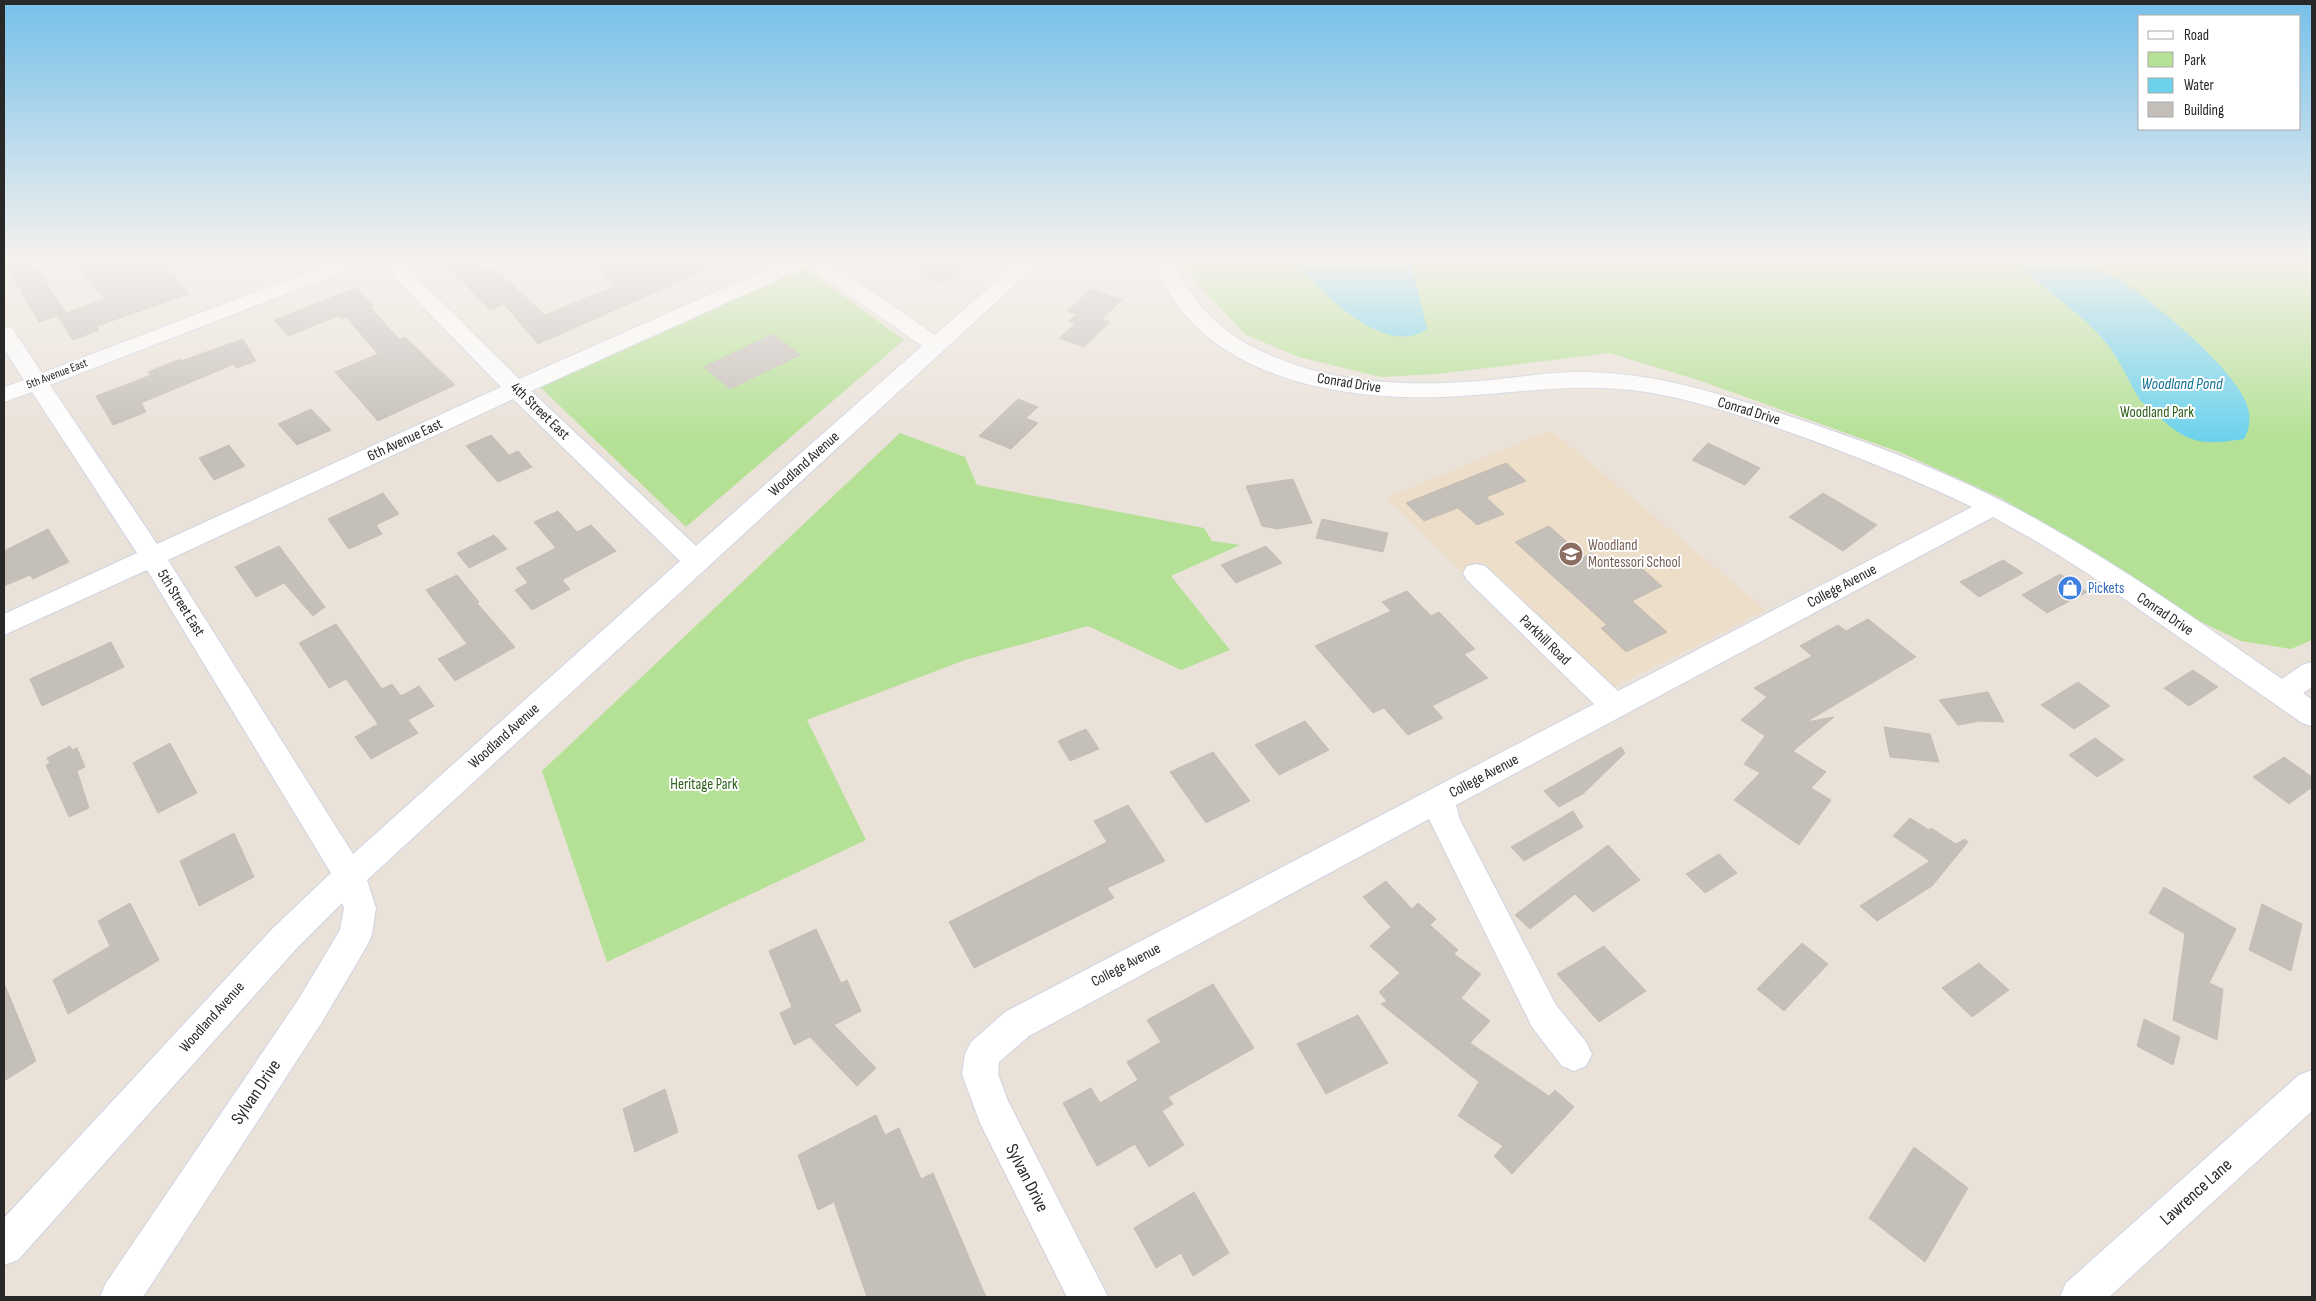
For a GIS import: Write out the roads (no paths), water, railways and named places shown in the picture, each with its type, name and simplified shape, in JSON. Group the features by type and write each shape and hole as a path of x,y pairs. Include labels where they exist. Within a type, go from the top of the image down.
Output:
{"street":[{"name":"5th Avenue East","path":"4,395 202,319"},
{"name":"4th Street East","path":"446,319 516,389 696,561"},
{"name":"6th Avenue East","path":"4,625 516,389 673,319"},
{"path":"897,319 936,346"},
{"name":"Woodland Avenue","path":"4,1246 284,940 350,877 696,561 966,319"},
{"name":"Conrad Drive","path":"1200,319 1211,330 1256,358 1293,372 1341,385 1395,390 1447,390 1560,380 1600,380 1676,390 1784,422 1929,477 2033,528 2095,566 2312,715"},
{"name":"5th Street East","path":"4,333 152,556 350,877"},
{"name":"College Avenue","path":"982,1054 1017,1024 1992,507"},
{"name":"Parkhill Road","path":"1476,573 1615,706"},
{"path":"2282,694 2312,673"},
{"path":"1439,800 1445,820 1544,1016 1574,1054"},
{"name":"Sylvan Drive","path":"120,1297 310,1011 356,934 360,908 350,877"},
{"name":"Sylvan Drive","path":"982,1054 980,1074 993,1110 1088,1297"},
{"name":"Lawrence Lane","path":"2080,1297 2312,1087"}],"water":[{"path":"1357,319 1425,319 1427,329 1410,336 1391,335 1372,328"},
{"name":"Woodland Pond","path":"2082,319 2171,319 2209,354 2237,386 2245,400 2249,415 2248,430 2244,439 2207,442 2188,437 2168,425 2140,400 2108,345"}],"place":[{"name":"Woodland Montessori School","path":"1571,554"},
{"name":"Pickets","path":"2070,588"}],"park label":[{"name":"Woodland Park","path":"2157,412"},
{"name":"Heritage Park","path":"704,784"}]}
